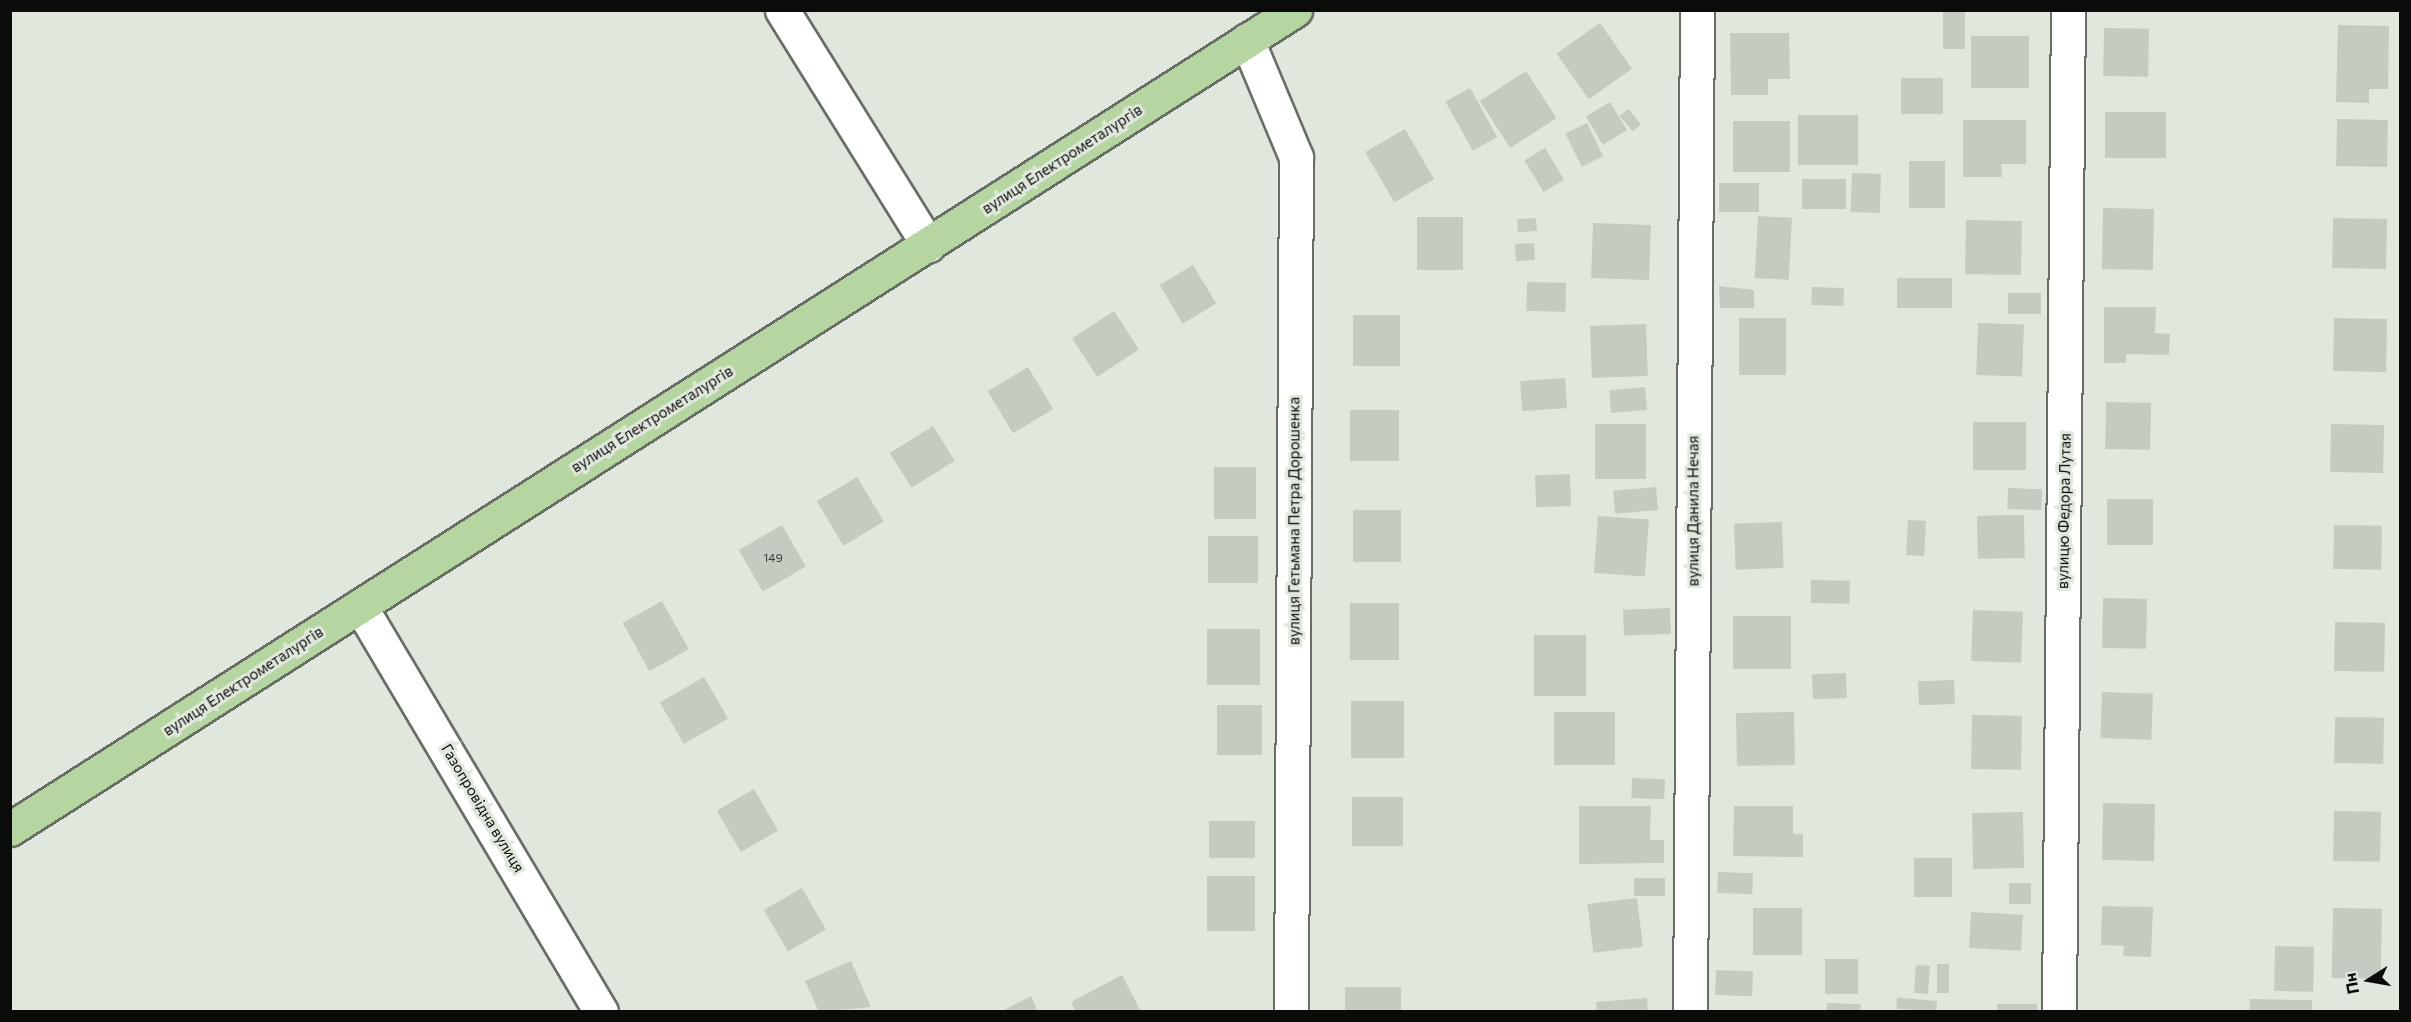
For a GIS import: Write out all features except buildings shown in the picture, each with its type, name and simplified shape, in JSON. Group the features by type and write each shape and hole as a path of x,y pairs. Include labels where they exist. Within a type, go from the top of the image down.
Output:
{"main road":[{"name":"вулиця Електрометалургів","path":"10,829 1294,10"}],"street":[{"path":"782,10 928,245"},
{"name":"вулиця Данила Нечая","path":"1690,1011 1696,10"},
{"name":"вулицю Федора Лутая","path":"2059,1011 2068,10"},
{"name":"вулиця Гетьмана Петра Дорошенка","path":"1247,40 1296,157 1291,1011"},
{"name":"Газопровідна вулиця","path":"360,606 601,1011"}]}
